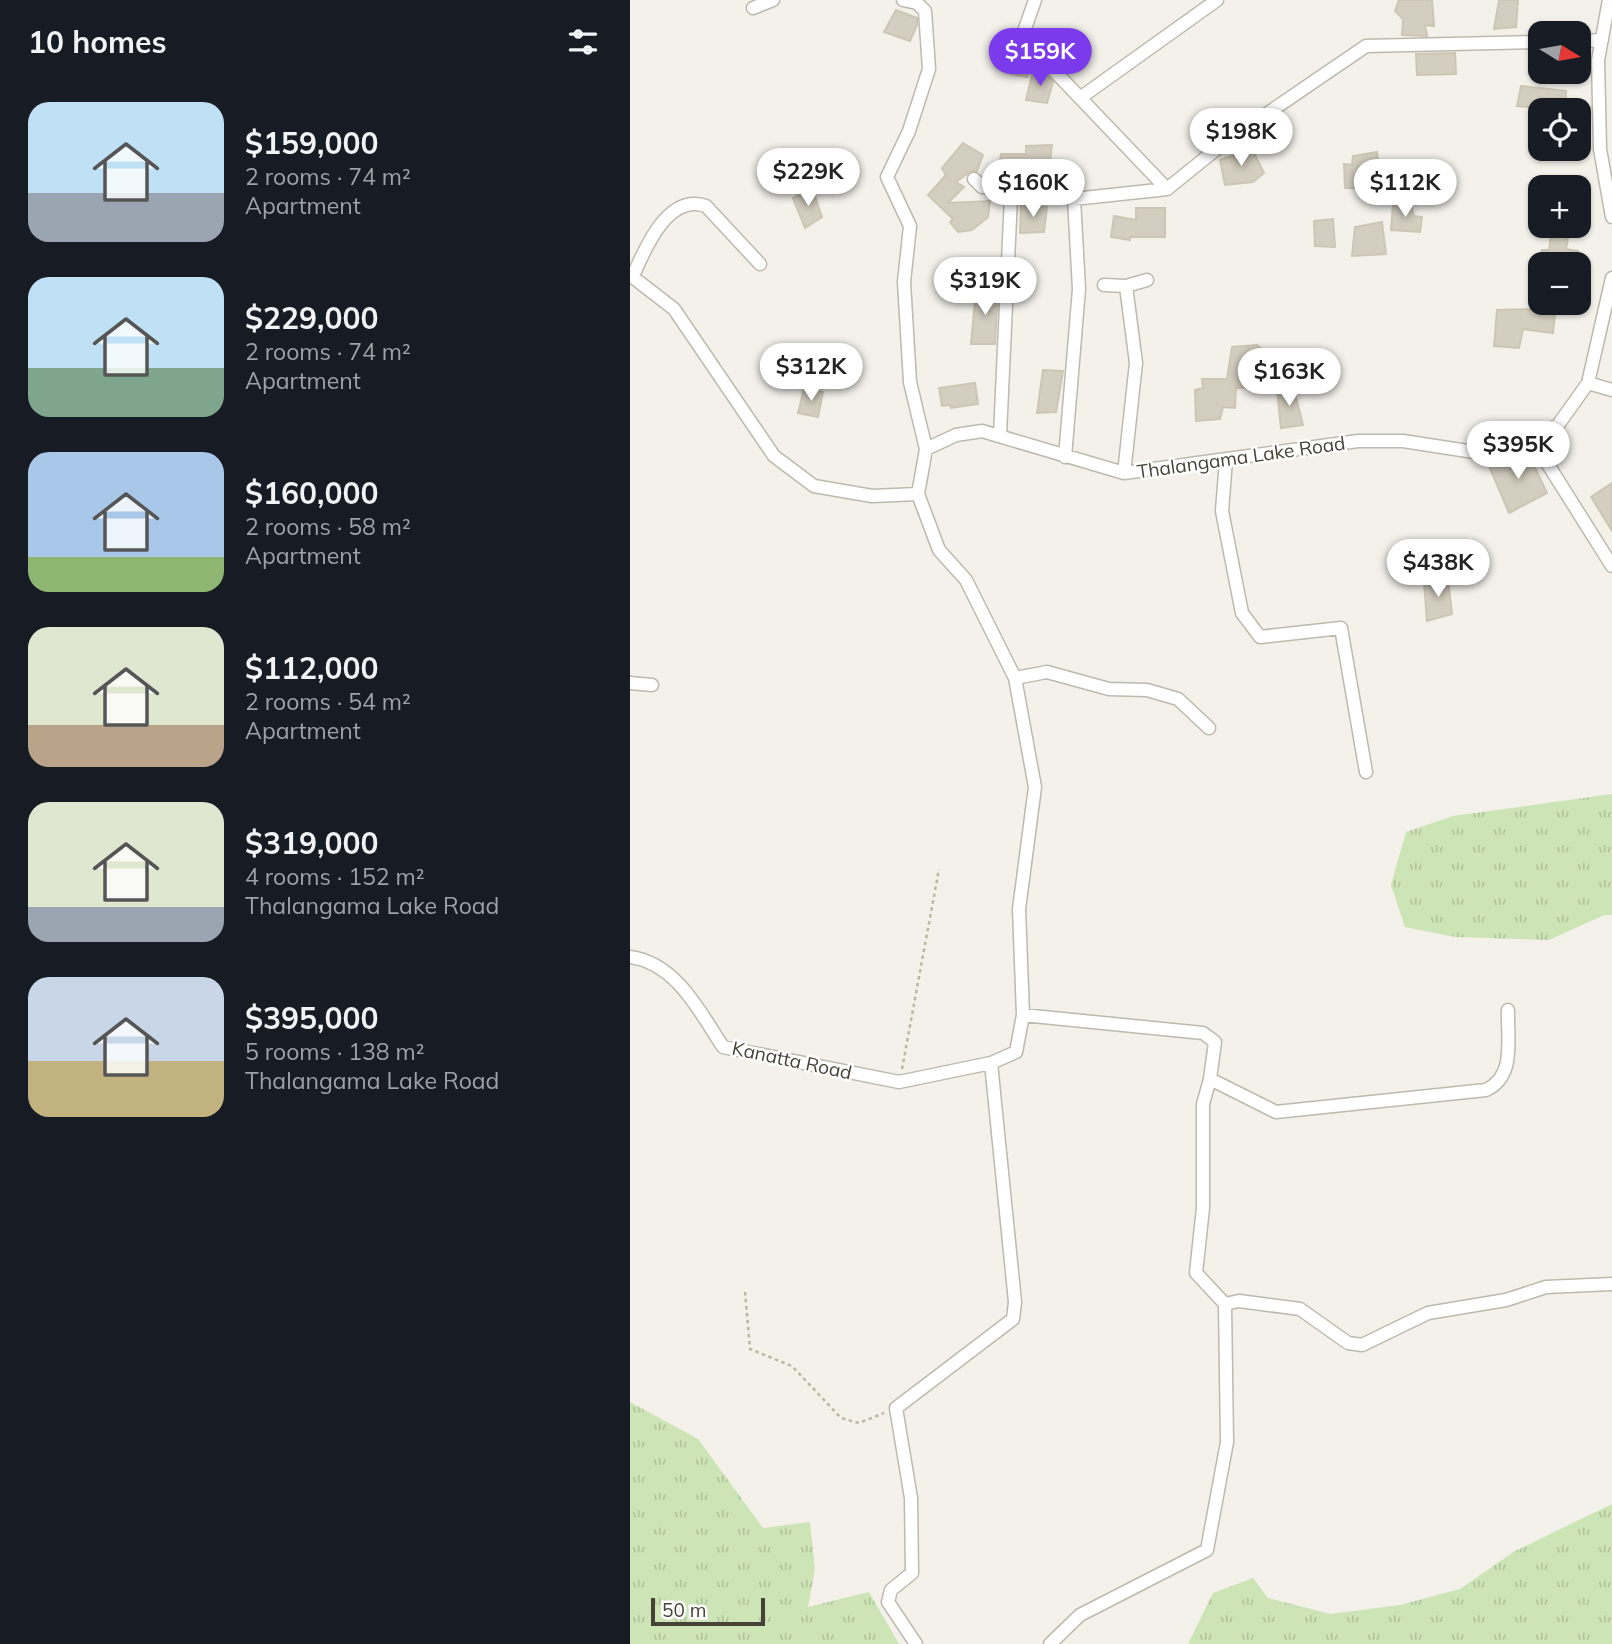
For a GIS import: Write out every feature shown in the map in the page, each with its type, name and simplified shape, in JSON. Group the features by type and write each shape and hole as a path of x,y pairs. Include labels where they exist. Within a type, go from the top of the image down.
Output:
{"street":[{"path":"753,8 773,0"},
{"path":"903,0 917,3 925,11 929,69 909,131 887,177 910,226 904,282 910,382 926,449 918,494 939,550 966,580 1015,678 1035,787 1019,909 1023,1015 1016,1052 991,1063 1015,1302 1013,1320 896,1408 911,1498 912,1573 891,1590 888,1602 916,1644"},
{"path":"1035,0 1022,37 1167,189"},
{"path":"1080,98 1217,0"},
{"path":"1609,0 1598,60 1600,149 1612,217"},
{"path":"1591,40 1602,40"},
{"path":"1065,457 1079,289 1074,199 1167,189 1224,142 1366,46 1528,42"},
{"path":"974,179 982,187 999,188 1011,197 1000,435"},
{"path":"760,264 706,206 696,202 684,205 652,233 632,276 674,309 774,456 814,486 872,496 918,494"},
{"name":"Thalangama Lake Road","path":"926,449 956,435 982,431 1124,473 1357,441 1403,441 1474,452 1532,439 1558,425 1588,383 1607,322 1612,278"},
{"path":"1104,285 1126,286 1147,280"},
{"path":"1124,473 1136,363 1126,286"},
{"path":"1588,383 1612,390"},
{"path":"1532,439 1612,566"},
{"path":"1226,460 1223,511 1242,613 1260,637 1341,628 1366,772"},
{"path":"1015,678 1047,672 1109,689 1146,690 1178,699 1209,728"},
{"path":"630,683 652,685"},
{"name":"Kanatta Road","path":"630,957 642,958 682,986 723,1046 899,1082 991,1063"},
{"path":"1210,1079 1276,1111 1486,1090 1499,1084 1506,1072 1508,1010"},
{"path":"1023,1015 1203,1033 1215,1042 1210,1079 1203,1104 1203,1208 1196,1273 1225,1304 1227,1442 1207,1550 1080,1615 1049,1644"},
{"path":"1225,1304 1240,1301 1300,1309 1348,1343 1362,1345 1429,1312 1506,1300 1546,1287 1612,1284"}],"path":[{"path":"1011,197 1074,199"},
{"path":"899,1082 939,869"},
{"path":"745,1292 750,1349 792,1366 841,1418 859,1423 896,1408"}],"green space":[{"path":"1612,794 1612,915 1604,915 1549,940 1455,937 1405,927 1391,885 1406,832 1453,816"},
{"path":"630,1402 698,1439 763,1528 810,1522 815,1569 808,1607 869,1592 899,1644 630,1644"},
{"path":"1612,1504 1612,1644 1188,1644 1213,1593 1253,1578 1268,1598 1330,1614 1400,1605 1460,1589 1515,1551"}],"building":[{"path":"1399,0 1432,0 1434,26 1425,25 1427,36 1402,35 1403,19 1395,11"},
{"path":"1499,0 1518,0 1516,27 1494,29"},
{"path":"896,10 917,18 910,41 884,32"},
{"path":"1011,53 1029,57 1033,62 1027,77 1008,73"},
{"path":"1455,53 1456,74 1417,75 1416,54"},
{"path":"1033,71 1043,72 1053,82 1047,103 1026,100"},
{"path":"1521,86 1566,91 1566,98 1528,98 1528,107 1517,106"},
{"path":"963,143 983,155 977,171 971,171 956,182 964,187 948,203 990,201 988,217 972,230 958,232 950,222 953,219 928,195 946,175 942,168"},
{"path":"1052,145 1048,178 1015,175 1015,183 997,179 1001,154 1026,154 1026,146"},
{"path":"1252,149 1264,173 1253,182 1225,185 1220,160"},
{"path":"1377,152 1381,189 1345,188 1344,164 1352,165 1353,156"},
{"path":"812,188 822,217 805,228 793,198"},
{"path":"1393,204 1411,205 1414,216 1422,217 1420,232 1391,230"},
{"path":"1021,205 1047,207 1044,232 1020,233"},
{"path":"1136,208 1165,208 1165,237 1130,237 1130,240 1111,237 1114,216 1136,220"},
{"path":"1333,219 1335,247 1315,246 1314,221"},
{"path":"1382,222 1386,254 1352,256 1355,227"},
{"path":"1551,238 1568,238 1566,249 1578,251 1542,252 1549,250"},
{"path":"976,289 998,290 995,344 971,344"},
{"path":"1528,309 1528,315 1555,315 1553,333 1523,329 1519,348 1494,346 1497,310"},
{"path":"1257,345 1265,351 1263,387 1236,388 1235,408 1223,407 1220,419 1196,421 1195,390 1203,388 1202,379 1227,379 1232,347"},
{"path":"1043,370 1063,371 1056,412 1037,413"},
{"path":"975,383 978,404 951,408 950,405 942,406 939,388"},
{"path":"1293,386 1303,425 1281,428 1277,390"},
{"path":"804,389 823,392 818,417 798,413"},
{"path":"1526,449 1547,493 1509,513 1489,466"},
{"path":"1612,483 1612,531 1591,497"},
{"path":"1448,580 1452,614 1427,621 1424,582"}]}
